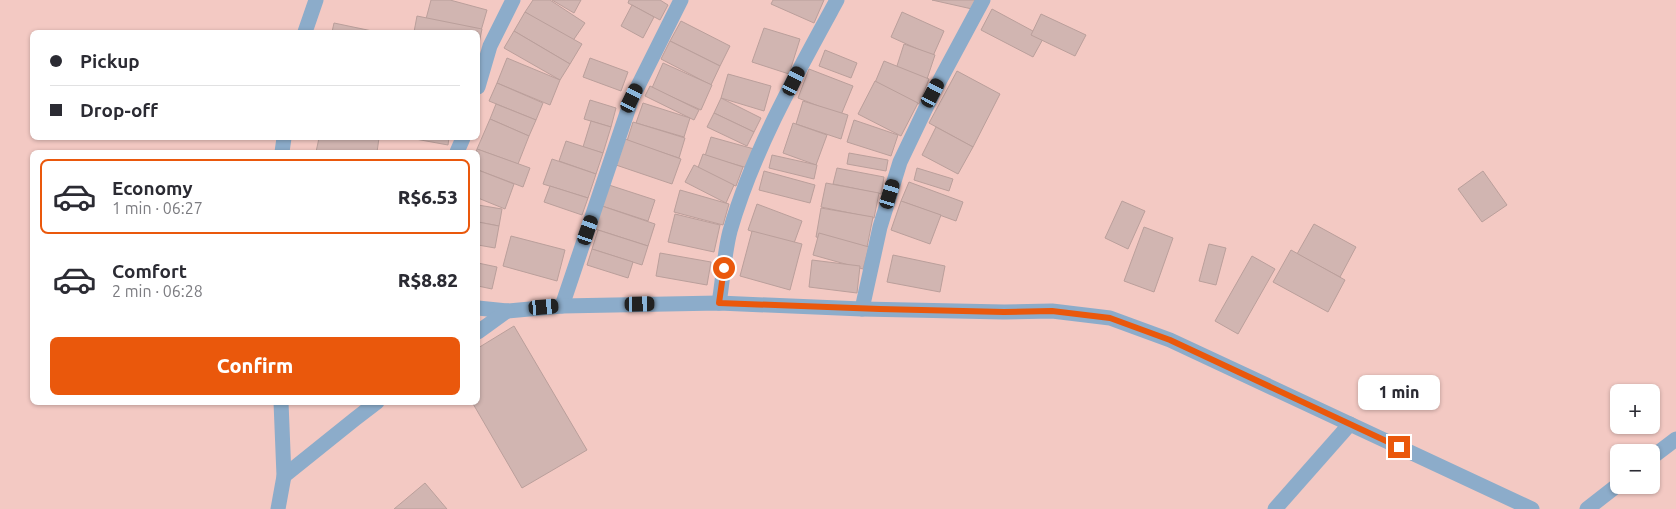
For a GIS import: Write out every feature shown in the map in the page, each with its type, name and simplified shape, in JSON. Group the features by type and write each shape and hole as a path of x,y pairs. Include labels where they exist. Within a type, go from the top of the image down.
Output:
{"street":[{"path":"306,30 316,0"},
{"path":"480,80 490,46 513,0"},
{"path":"562,306 632,98 681,0"},
{"path":"719,303 730,234 743,193 761,150 802,64 837,0"},
{"path":"862,308 880,227 900,162 933,93 983,0"},
{"path":"480,308 507,311 562,306 719,303 1004,312 1052,311 1110,318 1170,340 1532,509"},
{"path":"480,331 507,311"},
{"path":"278,509 284,476 281,405"},
{"path":"284,476 373,405"},
{"path":"1275,509 1350,424"},
{"path":"1660,451 1676,439"},
{"path":"1587,509 1610,491"}],"shaded area":[{"path":"0,0 1676,0 1676,509 0,509"}],"building":[{"path":"431,0 450,0 487,10 480,34 480,30 466,30 426,19"},
{"path":"533,0 550,0 585,23 572,42 525,12"},
{"path":"552,0 581,0 574,13"},
{"path":"629,0 660,0 668,5 660,20 628,3"},
{"path":"773,0 824,0 814,23 771,4"},
{"path":"932,0 975,0 972,9"},
{"path":"632,5 654,17 643,38 621,26"},
{"path":"992,9 1044,37 1033,57 981,30"},
{"path":"525,12 582,44 570,64 514,31"},
{"path":"902,12 944,31 933,56 891,37"},
{"path":"1041,14 1086,35 1075,56 1031,35"},
{"path":"417,16 482,29 480,38 480,30 414,30"},
{"path":"681,21 730,46 720,66 670,41"},
{"path":"334,23 367,30 332,30"},
{"path":"764,28 800,39 789,74 752,62"},
{"path":"514,31 570,64 560,80 504,48"},
{"path":"670,41 720,66 711,85 661,59"},
{"path":"904,44 935,55 927,79 896,69"},
{"path":"825,50 857,63 851,78 819,66"},
{"path":"507,58 560,80 550,105 497,83"},
{"path":"590,58 628,72 621,91 583,77"},
{"path":"884,61 929,79 919,104 874,85"},
{"path":"663,63 712,85 701,110 652,88"},
{"path":"809,69 853,86 841,115 798,98"},
{"path":"957,71 1000,94 973,147 929,123"},
{"path":"728,74 771,86 764,111 721,98"},
{"path":"875,81 918,103 901,136 858,114"},
{"path":"497,83 543,103 536,120 489,101"},
{"path":"650,86 699,110 694,120 645,96"},
{"path":"721,98 761,118 754,132 714,113"},
{"path":"590,100 616,108 611,127 584,119"},
{"path":"803,101 848,115 841,139 796,124"},
{"path":"643,103 690,118 684,137 636,123"},
{"path":"496,104 536,120 529,136 490,119"},
{"path":"714,113 754,132 747,146 707,127"},
{"path":"490,119 529,136 518,164 477,149"},
{"path":"854,120 898,135 891,156 847,142"},
{"path":"591,121 611,127 603,153 583,147"},
{"path":"633,122 685,138 679,158 627,141"},
{"path":"793,123 827,135 816,165 783,153"},
{"path":"936,127 973,147 958,174 922,155"},
{"path":"711,137 754,149 748,168 705,156"},
{"path":"625,139 681,159 672,184 616,165"},
{"path":"319,140 379,140 377,150 316,150"},
{"path":"421,140 449,140 448,145"},
{"path":"566,141 603,153 596,174 559,161"},
{"path":"480,150 530,168 523,187 480,171"},
{"path":"849,153 888,160 886,171 847,164"},
{"path":"703,154 743,167 736,186 696,173"},
{"path":"772,155 817,165 814,179 769,168"},
{"path":"552,159 596,174 588,198 543,184"},
{"path":"694,165 734,185 726,203 685,182"},
{"path":"837,168 884,177 881,194 833,184"},
{"path":"917,168 953,179 949,191 914,180"},
{"path":"480,171 514,184 505,209 480,199"},
{"path":"764,171 815,185 810,203 759,190"},
{"path":"1483,171 1507,205 1482,222 1458,189"},
{"path":"909,182 963,202 956,221 901,201"},
{"path":"826,183 879,193 874,218 821,207"},
{"path":"609,185 655,200 648,221 602,206"},
{"path":"550,186 588,198 582,215 544,202"},
{"path":"680,190 729,204 723,225 674,212"},
{"path":"901,201 941,215 930,244 891,230"},
{"path":"1122,201 1145,211 1128,249 1105,238"},
{"path":"757,204 802,221 793,246 748,230"},
{"path":"480,205 502,209 499,226 480,222"},
{"path":"602,206 655,224 648,246 595,229"},
{"path":"821,208 873,217 867,247 816,237"},
{"path":"675,214 720,225 714,252 668,242"},
{"path":"480,222 499,226 495,248 480,245"},
{"path":"1314,224 1356,247 1340,277 1297,254"},
{"path":"1144,227 1173,238 1154,292 1124,281"},
{"path":"598,230 648,246 642,265 592,249"},
{"path":"752,231 802,244 790,290 740,276"},
{"path":"819,233 869,247 863,269 813,255"},
{"path":"511,236 565,250 557,281 503,266"},
{"path":"1209,244 1226,248 1216,285 1199,281"},
{"path":"592,249 633,262 628,278 587,265"},
{"path":"1291,250 1345,280 1328,312 1273,282"},
{"path":"660,253 711,262 707,285 656,276"},
{"path":"893,255 945,266 940,292 887,282"},
{"path":"1252,256 1275,269 1238,334 1215,321"},
{"path":"812,260 860,266 857,293 809,287"},
{"path":"480,263 497,267 492,289 480,286"},
{"path":"514,326 587,450 522,488 474,405 480,405 480,347"},
{"path":"425,483 447,509 394,509"}],"route":[{"path":"724,268 719,303 1004,312 1052,311 1110,318 1170,340 1399,447"}]}
